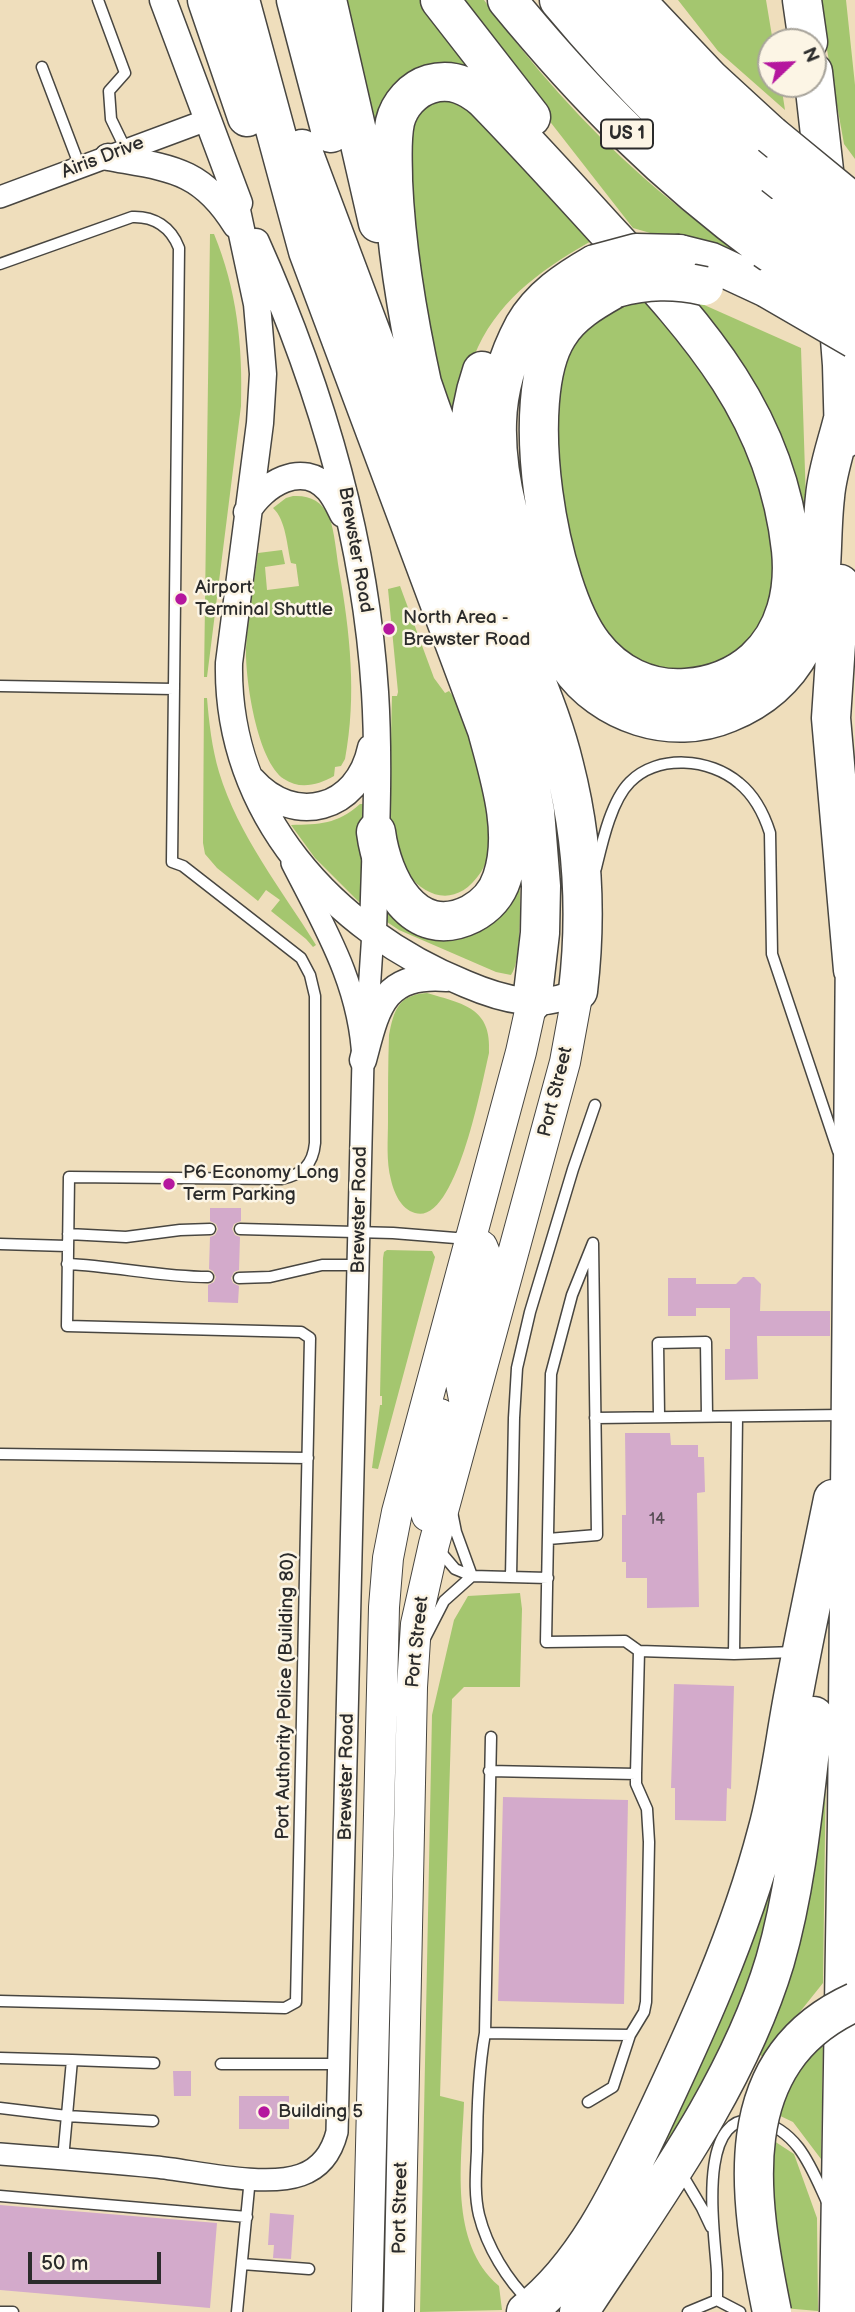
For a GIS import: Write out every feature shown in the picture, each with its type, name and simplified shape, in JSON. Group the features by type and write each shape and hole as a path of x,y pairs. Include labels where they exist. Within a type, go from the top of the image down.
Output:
{"highway":[{"path":"207,0 295,258 347,388 428,571"},
{"path":"242,0 308,251 480,708 498,775 506,820 505,867 499,887 485,904 469,915 449,920 426,917 408,905 392,886 380,856 376,832"},
{"path":"242,0 327,212 502,686 527,771 535,811 541,886 539,945 532,1002"},
{"path":"296,0 386,343 427,483"},
{"path":"327,0 387,262 424,388 445,449 550,717 565,767 578,841 584,916 578,991"},
{"path":"440,0 694,300 763,442 784,508 792,573 789,600 773,639 764,651 743,669 718,682 679,689 654,686 631,677 610,663 592,644 578,621 568,596 554,544 540,455 538,417 541,385 547,357 558,335 605,276"},
{"name":"US 1","path":"507,0 589,96 685,188 771,233 855,311"},
{"path":"519,0 589,96"},
{"path":"559,0 602,51 673,124 771,233 855,275"},
{"path":"599,0 687,94 774,175 855,239"},
{"path":"635,0 710,79 771,135 855,204"},
{"path":"650,0 771,135"},
{"path":"802,0 806,28"},
{"path":"424,388 400,263 394,200 393,145 400,110 412,94 429,84 459,84 484,99 694,300 768,301 855,340"},
{"path":"816,98 835,282 844,415 843,534 831,718 854,963 847,1821 839,2303"},
{"path":"844,415 825,496 822,568 813,622 795,661 768,690 736,710 711,719 684,723 657,721 631,714 589,687 568,665 555,641 537,579 524,500 519,441 523,391 531,361 553,328 581,304 605,276 636,253 679,254 710,262 855,363"},
{"path":"505,597 478,508 469,464 470,417 478,384 499,335 519,309 559,281 605,276 652,281 677,280 694,300"},
{"path":"535,2310 579,2254 620,2187 674,2077 711,1993 742,1912 772,1817 801,1652 851,1415"},
{"path":"579,2312 666,2179 721,2088 748,2035 769,1980 785,1924 798,1848 851,1415"},
{"path":"772,2312 754,2207 753,2160 760,2117 772,2084 792,2050 819,2024 855,2002"}],"main road":[{"name":"Port Street","path":"399,2309 416,1624 434,1544 565,1062 578,991"},
{"name":"Port Street","path":"367,2312 385,1595 392,1534 532,1002"},
{"path":"468,1420 458,1368 487,1258 482,1246 470,1239"},
{"path":"434,1372 441,1408 424,1506 434,1544"}],"street":[{"name":"Brewster Road","path":"0,2154 282,2179 300,2175 316,2167 329,2154 337,2132 363,1060 373,932 376,723 365,597 356,537 336,456 271,276 232,187 163,0"},
{"name":"Airis Drive","path":"0,197 207,120"},
{"path":"117,153 194,179 216,196 242,235"},
{"name":"Brewster Road","path":"232,187 259,312 262,374 260,423 230,647 228,680 234,728 247,774 345,970 358,1012 363,1060"},
{"path":"247,513 258,496 277,481 296,476 314,478 329,489 356,537"},
{"path":"247,774 268,795 289,804 313,807 334,801 358,782 367,764 376,723"},
{"name":"Brewster Road","path":"276,832 317,885 336,904 373,932 452,979 495,994 532,1002 557,1000 578,991"},
{"path":"363,1060 378,1012 393,990 411,979 452,979"}],"lane":[{"path":"98,0 125,73 110,91 111,119 117,153"},
{"path":"42,67 80,167"},
{"path":"0,264 132,217 142,216 155,220 175,237 180,262 172,862 183,866 288,946 301,958 310,975 315,996 314,1155 309,1166 301,1173 281,1179 69,1177 67,1264 108,1265 168,1276 208,1277"},
{"path":"0,686 174,689"},
{"path":"584,916 609,822 624,789 641,773 670,762 689,763 722,773 737,781 746,790 765,818 770,833 772,954 852,1193"},
{"path":"510,1577 517,1368 534,1299 595,1105"},
{"path":"0,1244 210,1229"},
{"path":"240,1229 470,1239"},
{"path":"548,1539 597,1535 593,1243 572,1295 551,1374 546,1642 625,1641 639,1651 734,1654 801,1652"},
{"name":"Port Authority Police (Building 80)","path":"0,2001 285,2008 296,2003 311,1341 307,1334 301,1332 67,1326 67,1264"},
{"path":"239,1278 270,1277 322,1265 359,1265"},
{"path":"659,1415 658,1343 706,1342 708,1416"},
{"path":"595,1418 659,1415 851,1415"},
{"path":"734,1654 737,1417"},
{"path":"0,1454 308,1458"},
{"path":"448,1492 456,1532 471,1576"},
{"path":"434,1544 455,1569 471,1576 548,1578"},
{"path":"413,1662 444,1601 471,1576"},
{"path":"588,2102 613,2087 630,2035 644,2012 646,2002 649,1842 647,1809 636,1784 639,1651"},
{"path":"491,1737 485,2033 478,2071 477,2206 493,2250 513,2283 535,2310"},
{"path":"489,1771 636,1774"},
{"path":"485,2033 630,2035"},
{"path":"0,2058 153,2063"},
{"path":"64,2159 72,2060"},
{"path":"220,2064 340,2064"},
{"path":"0,2108 67,2116 153,2121"},
{"path":"717,2300 712,2171 718,2147 737,2124 753,2120 778,2127 800,2148 839,2229"},
{"path":"237,2312 250,2178"},
{"path":"666,2179 702,2208 713,2233"},
{"path":"0,2196 247,2217"},
{"path":"242,2264 309,2269"},
{"path":"688,2312 717,2300"},
{"path":"717,2300 740,2312"},
{"path":"0,2312 13,2312"}],"green space":[{"path":"341,0 431,0 499,90 438,63 374,129"},
{"path":"459,0 484,0 539,71 600,137 671,201 754,263 633,228 484,37"},
{"path":"678,0 766,0 771,28 757,28 757,85 718,51"},
{"path":"818,0 846,0 855,85 855,159 844,144 827,50 827,28 823,28"},
{"path":"426,96 465,98 595,239 543,272 500,312 474,356 454,430 419,292 407,133"},
{"path":"771,98 783,98 785,110"},
{"path":"210,234 214,234 222,255 237,318 241,406 207,677 204,677"},
{"path":"649,291 701,358 759,469 782,560 771,618 739,658 702,673 641,671 600,639 574,582 555,483 555,377 579,329"},
{"path":"693,300 801,348 807,533"},
{"path":"293,496 314,500 329,516 343,593 351,664 351,712 345,759 341,766 335,767 334,776 309,785 284,779 267,755 250,698 246,662 248,624 258,553 282,550 285,564 265,567 267,590 299,586 296,564 291,563 283,526 273,508"},
{"path":"400,586 434,678 445,693 449,691 470,720 487,793 491,827 487,859 481,872 467,888 452,895 438,895 424,889 411,878 394,848 390,830 392,696 397,696 398,692 388,589"},
{"path":"204,698 207,698 214,754 237,818 316,945 313,947 271,911 280,900 266,890 258,901 217,868 205,854"},
{"path":"363,804 359,902 315,858 291,825 335,820"},
{"path":"519,867 519,940 515,967 511,975 496,972 399,930 387,922 387,906 420,929"},
{"path":"427,993 473,1010 486,1026 489,1053 465,1149 455,1176 443,1198 430,1211 415,1213 399,1200 389,1173 389,1035 399,1005 417,994"},
{"path":"387,1250 432,1251 435,1257 378,1469 372,1468 382,1405 383,1258"},
{"path":"520,1593 520,1687 464,1687 452,1699 440,2096 464,2102 461,2175 465,2224 472,2247 483,2268 499,2286 502,2310 420,2312 432,1715 454,1620 468,1596"},
{"path":"826,1758 823,1983 763,2058 756,2049"},
{"path":"768,1867 773,1894 762,1942 728,2034 672,2136 646,2155"},
{"path":"823,2045 821,2159 793,2122 774,2113 803,2058"},
{"path":"771,2139 794,2154 817,2218 818,2311 783,2308 764,2208"}],"building":[{"path":"210,1208 241,1208 241,1221 234,1224 232,1229 235,1235 240,1237 239,1270 234,1272 231,1278 233,1283 239,1286 238,1303 208,1302 208,1285 214,1282 216,1277 209,1269 210,1237 215,1235 218,1229 216,1224 210,1221"},
{"path":"743,1277 754,1277 761,1284 760,1311 830,1311 830,1336 757,1336 758,1379 725,1380 725,1349 730,1349 730,1308 696,1308 696,1316 668,1316 668,1278 696,1278 696,1284 736,1284"},
{"path":"625,1433 670,1433 671,1445 698,1445 698,1457 704,1457 705,1492 697,1493 699,1607 647,1608 647,1578 626,1578 626,1562 622,1562 622,1515 626,1515"},
{"path":"674,1684 734,1686 731,1789 727,1788 726,1821 675,1820 675,1788 671,1788"},
{"path":"503,1797 628,1800 624,2004 498,2001"},
{"path":"173,2071 191,2071 191,2096 174,2096"},
{"name":"Building 5","path":"239,2096 289,2096 289,2129 239,2129"},
{"path":"0,2205 217,2223 210,2308 0,2290"},
{"path":"270,2213 294,2215 291,2259 273,2258 274,2245 268,2245"}],"place":[{"name":"Airport Terminal Shuttle","path":"181,599"},
{"name":"North Area - Brewster Road","path":"389,629"},
{"name":"P6 Economy Long Term Parking","path":"169,1184"},
{"name":"Building 5","path":"264,2112"}]}
